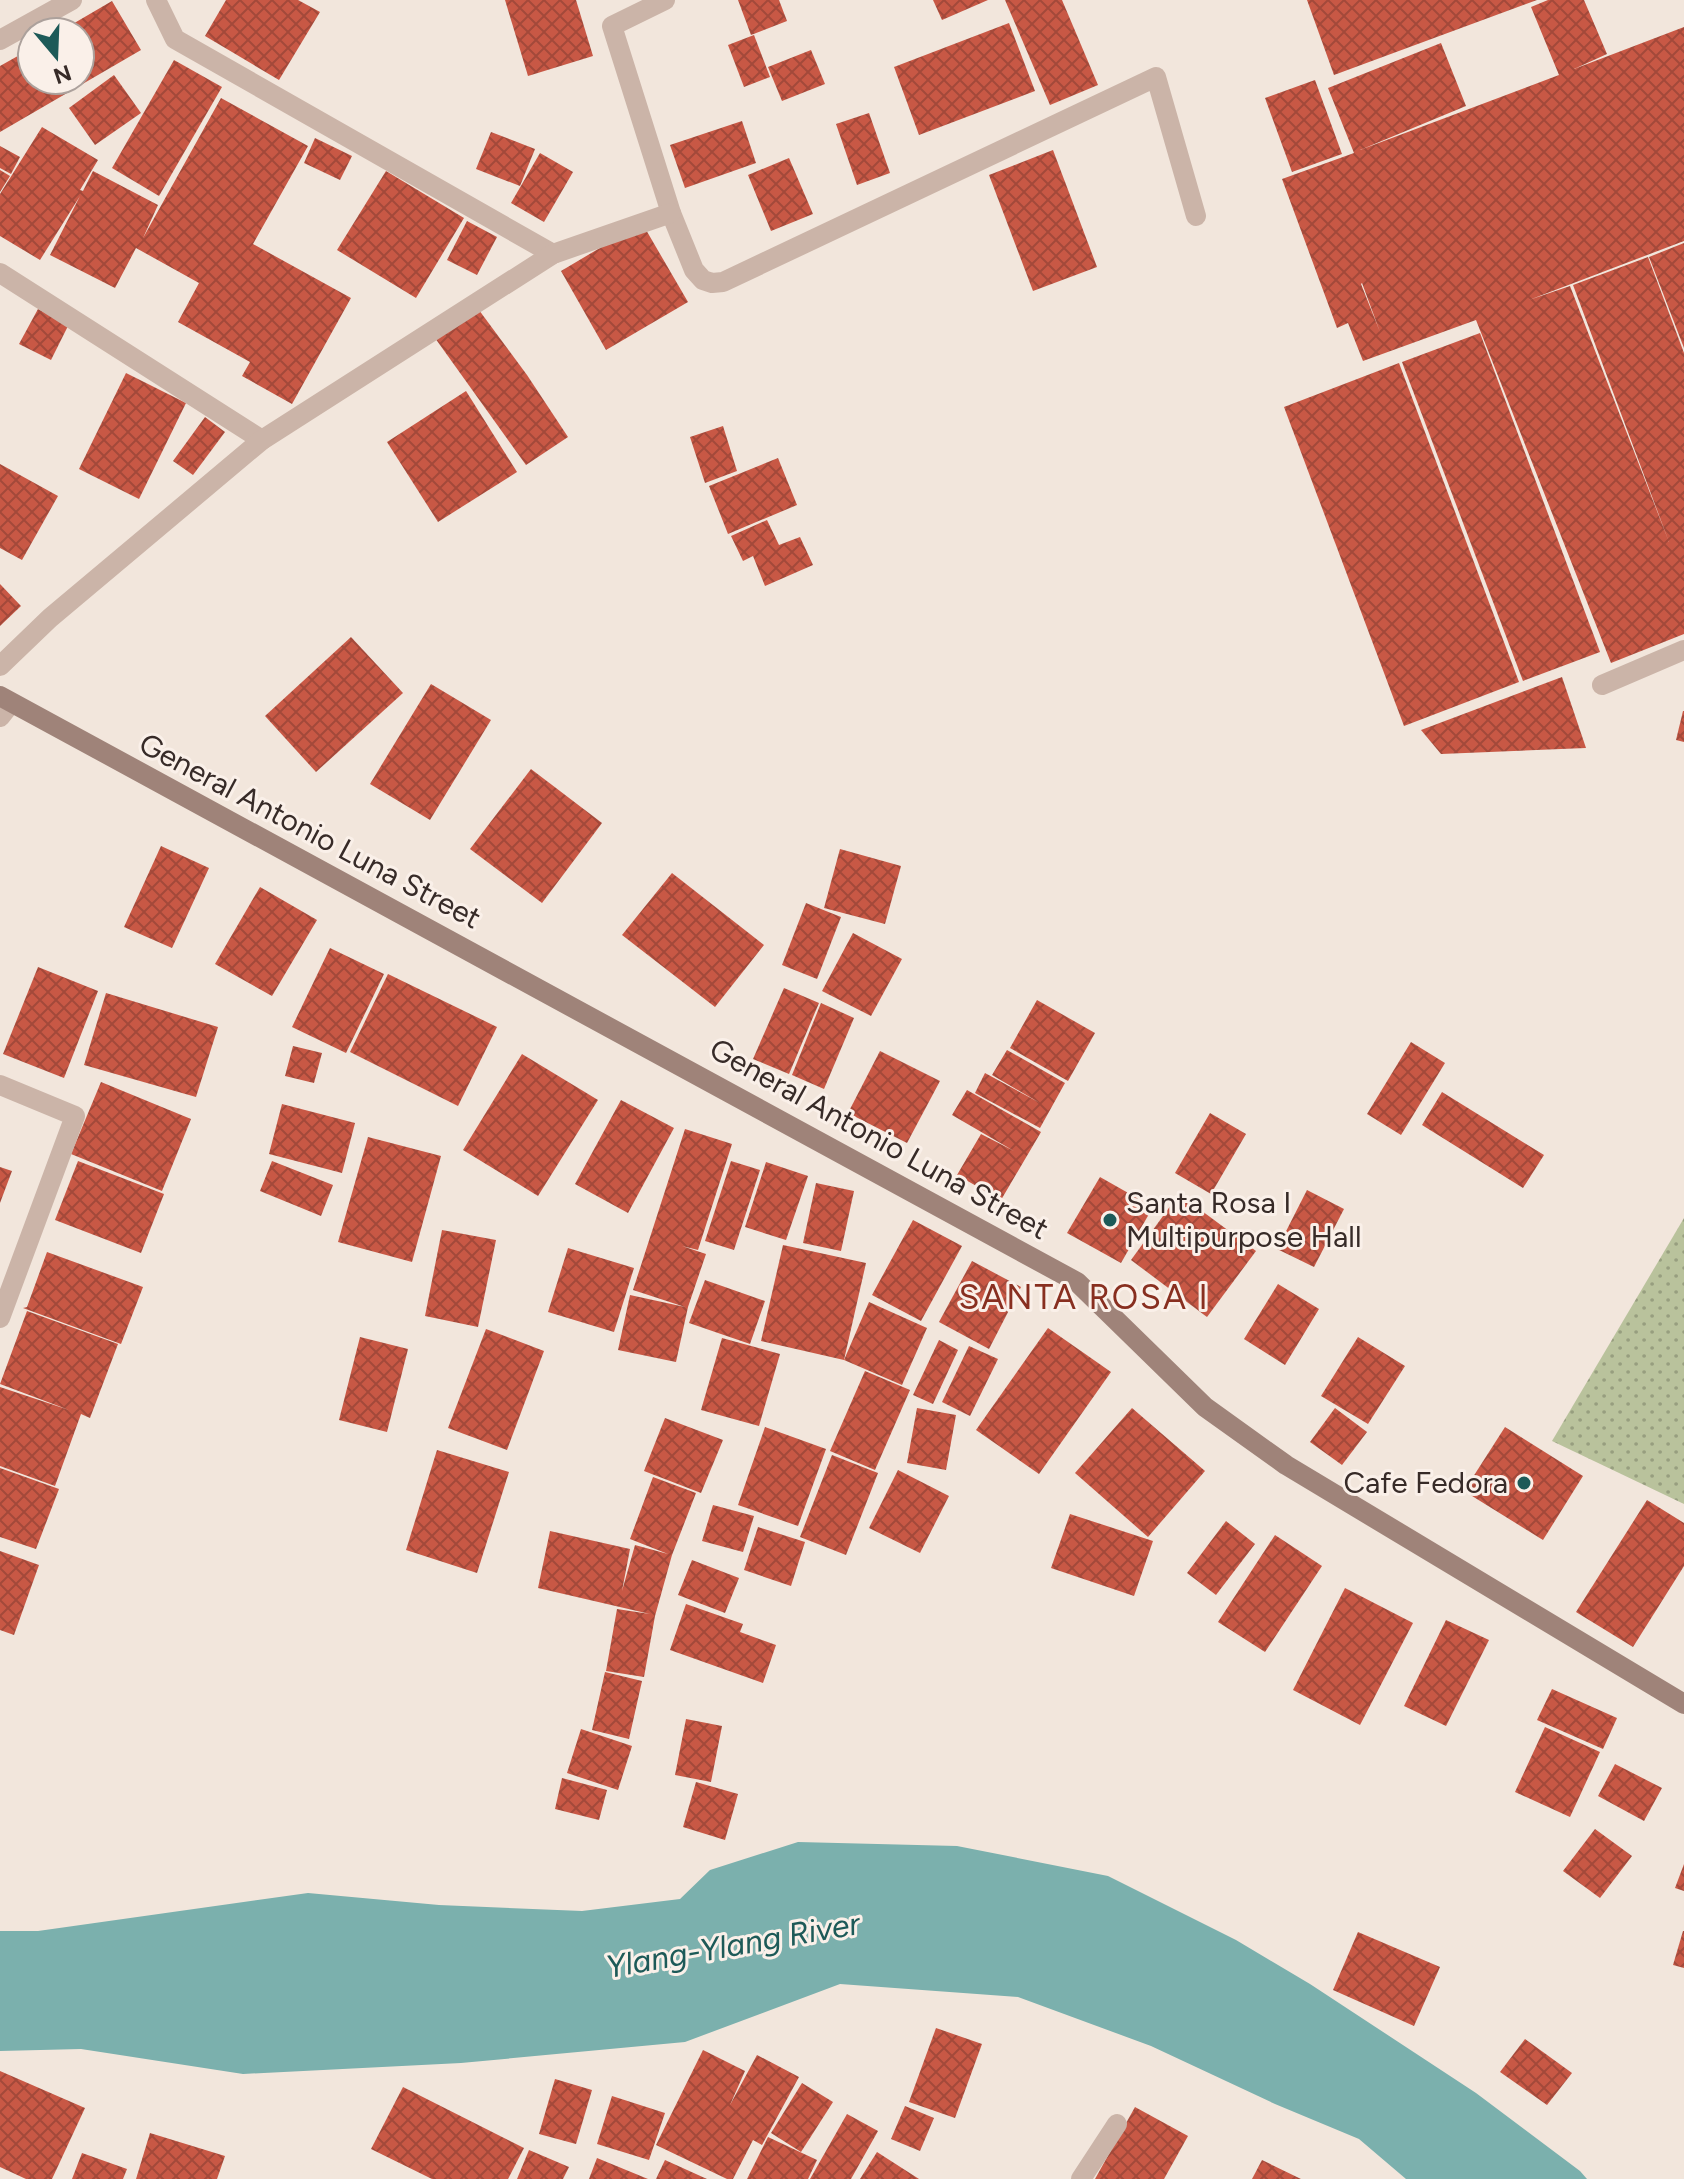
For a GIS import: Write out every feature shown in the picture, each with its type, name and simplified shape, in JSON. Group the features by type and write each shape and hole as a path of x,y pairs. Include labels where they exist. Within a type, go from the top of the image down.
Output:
{"main road":[{"name":"General Antonio Luna Street","path":"4,705 1012,1244 1077,1282 1205,1407 1286,1465 1684,1704"}],"street":[{"path":"0,40 72,0"},
{"path":"156,0 175,39 553,254"},
{"path":"665,0 612,26 671,213 694,270 703,280 723,282 1156,77 1196,216"},
{"path":"0,666 50,618 262,440 553,254 671,213"},
{"path":"0,273 262,440"},
{"path":"1602,685 1684,650"},
{"path":"0,1085 75,1116 0,1318"},
{"path":"1081,2179 1117,2124"}],"green space":[{"path":"1684,1218 1684,1504 1552,1441"}],"water":[{"name":"Ylang-Ylang River","path":"798,1842 957,1846 1108,1876 1236,1940 1310,1984 1476,2093 1587,2179 1406,2179 1359,2139 1151,2046 1018,1997 840,1984 685,2042 461,2063 243,2074 81,2049 0,2051 0,1931 38,1931 308,1893 439,1905 582,1911 680,1899 710,1870"}],"building":[{"path":"226,0 298,0 320,12 279,80 205,36"},
{"path":"505,0 576,0 593,56 528,76"},
{"path":"738,0 779,0 787,21 751,35"},
{"path":"933,0 988,0 942,20"},
{"path":"1005,0 1062,0 1098,85 1050,105"},
{"path":"1307,0 1537,0 1334,75"},
{"path":"1548,0 1584,0 1607,54 1574,69 1684,27 1684,241 1529,300 1570,286 1669,542 1573,285 1648,257 1684,353 1684,634 1611,663 1476,320 1363,361 1348,323 1337,328 1282,179 1354,153 1328,88 1441,43 1466,106 1360,150 1559,75 1531,7"},
{"path":"112,1 141,50 96,76 96,16 86,16"},
{"path":"1009,23 1035,91 919,135 894,67"},
{"path":"754,35 770,77 744,87 728,45"},
{"path":"811,50 825,84 782,101 768,67"},
{"path":"16,57 16,96 62,96 0,132 0,66"},
{"path":"174,60 222,87 159,196 112,168"},
{"path":"114,75 141,113 95,145 69,108 85,96 96,96 96,88"},
{"path":"1315,80 1342,154 1292,172 1265,98"},
{"path":"221,98 308,146 253,244 351,298 292,404 242,376 250,362 178,322 199,283 136,248 115,288 50,255 80,196 40,260 0,236 0,194 42,127 98,160 80,190 83,191 93,171 158,205 143,238"},
{"path":"869,113 890,173 857,185 836,124"},
{"path":"742,121 756,163 685,188 670,145"},
{"path":"491,132 535,149 520,186 476,169"},
{"path":"315,138 352,156 340,180 304,163"},
{"path":"0,146 20,157 11,174 0,168"},
{"path":"1053,150 1097,267 1033,291 989,175"},
{"path":"540,153 573,172 544,222 511,203"},
{"path":"789,158 813,214 771,231 748,175"},
{"path":"0,170 10,176 0,192"},
{"path":"386,171 464,218 416,298 337,250"},
{"path":"467,221 497,237 477,275 447,260"},
{"path":"642,223 688,302 606,350 561,271"},
{"path":"1684,243 1684,348 1649,257"},
{"path":"476,306 568,437 526,465 435,338"},
{"path":"38,309 69,324 51,360 19,344"},
{"path":"1480,333 1600,652 1523,681 1402,362"},
{"path":"1399,363 1519,682 1404,726 1284,407"},
{"path":"126,373 186,403 139,499 79,469"},
{"path":"466,391 517,472 438,522 387,442"},
{"path":"205,417 225,432 193,475 173,461"},
{"path":"723,426 737,471 705,483 690,437"},
{"path":"778,458 797,505 728,534 709,486"},
{"path":"0,464 58,496 22,560 0,548"},
{"path":"767,520 779,545 800,537 813,565 765,586 753,556 743,561 731,536"},
{"path":"0,584 21,606 0,626"},
{"path":"351,637 403,693 316,772 265,716"},
{"path":"1562,677 1586,748 1441,754 1421,730"},
{"path":"431,684 491,720 430,820 370,784"},
{"path":"1684,711 1684,742 1676,740"},
{"path":"531,769 602,823 542,903 470,849"},
{"path":"161,846 209,868 172,948 124,927"},
{"path":"840,849 901,866 885,924 824,908"},
{"path":"672,873 764,945 715,1007 622,935"},
{"path":"260,887 317,920 272,996 215,964"},
{"path":"806,903 841,917 817,979 782,965"},
{"path":"853,933 902,959 871,1016 822,991"},
{"path":"330,948 384,974 346,1053 292,1027"},
{"path":"38,967 98,991 64,1078 3,1054"},
{"path":"388,974 497,1027 458,1106 350,1052"},
{"path":"784,988 819,1003 789,1074 753,1059"},
{"path":"106,993 218,1027 196,1097 84,1065"},
{"path":"1037,1000 1095,1033 1068,1081 1010,1048"},
{"path":"821,1003 854,1018 824,1089 792,1075"},
{"path":"1411,1042 1445,1063 1401,1135 1367,1114"},
{"path":"293,1046 322,1053 314,1083 285,1076"},
{"path":"1007,1050 1065,1083 1040,1128 975,1093 985,1073 1040,1103 992,1075"},
{"path":"880,1051 940,1081 907,1143 848,1113"},
{"path":"522,1054 598,1100 538,1196 463,1150"},
{"path":"101,1082 191,1119 162,1191 71,1154"},
{"path":"967,1090 1041,1132 1001,1200 957,1175 981,1134 1014,1151 952,1115"},
{"path":"1442,1092 1544,1155 1523,1188 1422,1125"},
{"path":"621,1100 674,1128 628,1213 575,1184"},
{"path":"282,1104 355,1123 342,1173 269,1154"},
{"path":"1210,1113 1246,1134 1211,1194 1175,1173"},
{"path":"685,1129 732,1144 698,1250 682,1246 706,1254 688,1307 676,1362 618,1350 630,1295 685,1307 633,1290"},
{"path":"368,1137 441,1156 412,1262 338,1242"},
{"path":"78,1161 164,1194 141,1253 55,1220"},
{"path":"272,1161 333,1185 321,1216 260,1191"},
{"path":"731,1161 760,1170 734,1250 705,1241"},
{"path":"766,1162 808,1176 786,1240 745,1227"},
{"path":"0,1167 12,1171 0,1203"},
{"name":"Santa Rosa I Multipurpose Hall","path":"1100,1177 1153,1207 1121,1263 1067,1233"},
{"path":"816,1183 854,1191 841,1251 803,1243"},
{"path":"1307,1190 1344,1209 1314,1267 1277,1249"},
{"path":"1179,1194 1256,1251 1207,1317 1131,1260"},
{"path":"913,1220 962,1246 921,1321 872,1295"},
{"path":"442,1230 496,1240 478,1327 425,1316"},
{"path":"783,1245 866,1263 844,1360 761,1341"},
{"path":"568,1248 634,1268 614,1332 548,1312"},
{"path":"47,1252 143,1287 121,1344 23,1308 27,1307"},
{"path":"972,1261 1021,1287 989,1349 939,1322"},
{"path":"705,1280 765,1301 750,1344 689,1323"},
{"path":"1278,1284 1319,1309 1285,1365 1244,1339"},
{"path":"869,1302 927,1328 902,1385 844,1360"},
{"path":"27,1311 118,1344 90,1418 81,1414 55,1486 0,1466 0,1387 69,1410 0,1384"},
{"path":"1048,1328 1111,1372 1039,1474 976,1430"},
{"path":"486,1329 544,1351 507,1450 448,1428"},
{"path":"360,1337 408,1349 387,1432 339,1420"},
{"path":"1358,1337 1405,1366 1368,1424 1321,1396"},
{"path":"722,1338 780,1354 759,1426 701,1410"},
{"path":"939,1340 958,1350 933,1404 913,1395"},
{"path":"969,1346 998,1359 970,1416 942,1402"},
{"path":"865,1371 910,1390 875,1470 830,1451"},
{"path":"917,1408 956,1415 946,1470 907,1463"},
{"path":"1132,1408 1205,1471 1148,1537 1075,1473"},
{"path":"1335,1408 1367,1432 1342,1465 1310,1442"},
{"path":"665,1418 723,1440 701,1493 644,1471"},
{"path":"765,1427 826,1449 798,1526 738,1505"},
{"name":"Cafe Fedora","path":"1505,1427 1583,1476 1543,1540 1464,1491"},
{"path":"437,1450 509,1472 477,1573 406,1550"},
{"path":"832,1455 878,1473 846,1555 800,1537"},
{"path":"0,1468 59,1489 36,1549 0,1537"},
{"path":"898,1470 949,1496 920,1553 869,1528"},
{"path":"653,1477 696,1493 672,1555 655,1616 644,1677 606,1671 617,1609 650,1614 538,1588 550,1531 630,1549 622,1591 635,1545 668,1554 630,1539"},
{"path":"1647,1500 1684,1523 1684,1566 1633,1647 1576,1612"},
{"path":"713,1505 754,1516 743,1552 702,1541"},
{"path":"1070,1514 1153,1541 1134,1596 1051,1568"},
{"path":"1226,1521 1255,1544 1216,1595 1187,1573"},
{"path":"758,1527 805,1542 791,1586 744,1570"},
{"path":"1275,1535 1322,1566 1265,1652 1218,1622"},
{"path":"0,1551 39,1565 14,1635 0,1630"},
{"path":"692,1560 739,1578 725,1613 678,1595"},
{"path":"1345,1588 1413,1623 1360,1725 1293,1690"},
{"path":"686,1604 743,1624 740,1632 776,1645 763,1683 670,1650"},
{"path":"1446,1620 1489,1640 1446,1726 1404,1706"},
{"path":"605,1672 642,1681 629,1739 592,1730"},
{"path":"1552,1689 1617,1718 1603,1749 1537,1720"},
{"path":"686,1719 722,1726 711,1782 675,1775"},
{"path":"1545,1727 1600,1752 1570,1817 1515,1792"},
{"path":"581,1729 632,1746 618,1790 567,1773"},
{"path":"1615,1764 1662,1788 1644,1821 1598,1796"},
{"path":"562,1778 607,1790 599,1820 555,1809"},
{"path":"696,1782 738,1794 725,1840 683,1827"},
{"path":"1595,1829 1632,1856 1600,1898 1563,1871"},
{"path":"1684,1864 1684,1891 1675,1888"},
{"path":"1684,1931 1684,1968 1673,1965"},
{"path":"1358,1932 1440,1967 1414,2026 1333,1990"},
{"path":"936,2028 982,2044 955,2118 909,2102"},
{"path":"1525,2039 1572,2073 1547,2105 1500,2072"},
{"path":"703,2050 745,2071 730,2105 757,2055 799,2077 762,2145 753,2140 733,2179 727,2179 656,2145"},
{"path":"0,2071 85,2108 52,2179 26,2179 0,2167"},
{"path":"555,2079 592,2090 576,2144 539,2134"},
{"path":"802,2083 833,2102 801,2152 771,2133"},
{"path":"403,2087 524,2148 508,2179 432,2179 371,2149"},
{"path":"612,2096 665,2113 649,2160 597,2144"},
{"path":"905,2106 934,2118 920,2151 891,2139"},
{"path":"1135,2107 1188,2136 1164,2179 1095,2179"},
{"path":"847,2114 878,2131 851,2179 810,2179"},
{"path":"150,2133 225,2156 217,2179 136,2179"},
{"path":"768,2137 817,2160 808,2179 747,2179"},
{"path":"529,2150 569,2167 563,2179 517,2179"},
{"path":"877,2152 919,2179 860,2179"},
{"path":"82,2153 127,2169 123,2179 72,2179"},
{"path":"597,2158 648,2179 589,2179"},
{"path":"665,2160 707,2179 656,2179"},
{"path":"1262,2160 1301,2179 1252,2179"}],"place":[{"name":"Santa Rosa I Multipurpose Hall","path":"1110,1220"},
{"name":"Cafe Fedora","path":"1524,1483"}],"district":[{"name":"SANTA ROSA I","path":"1084,1297"}]}
